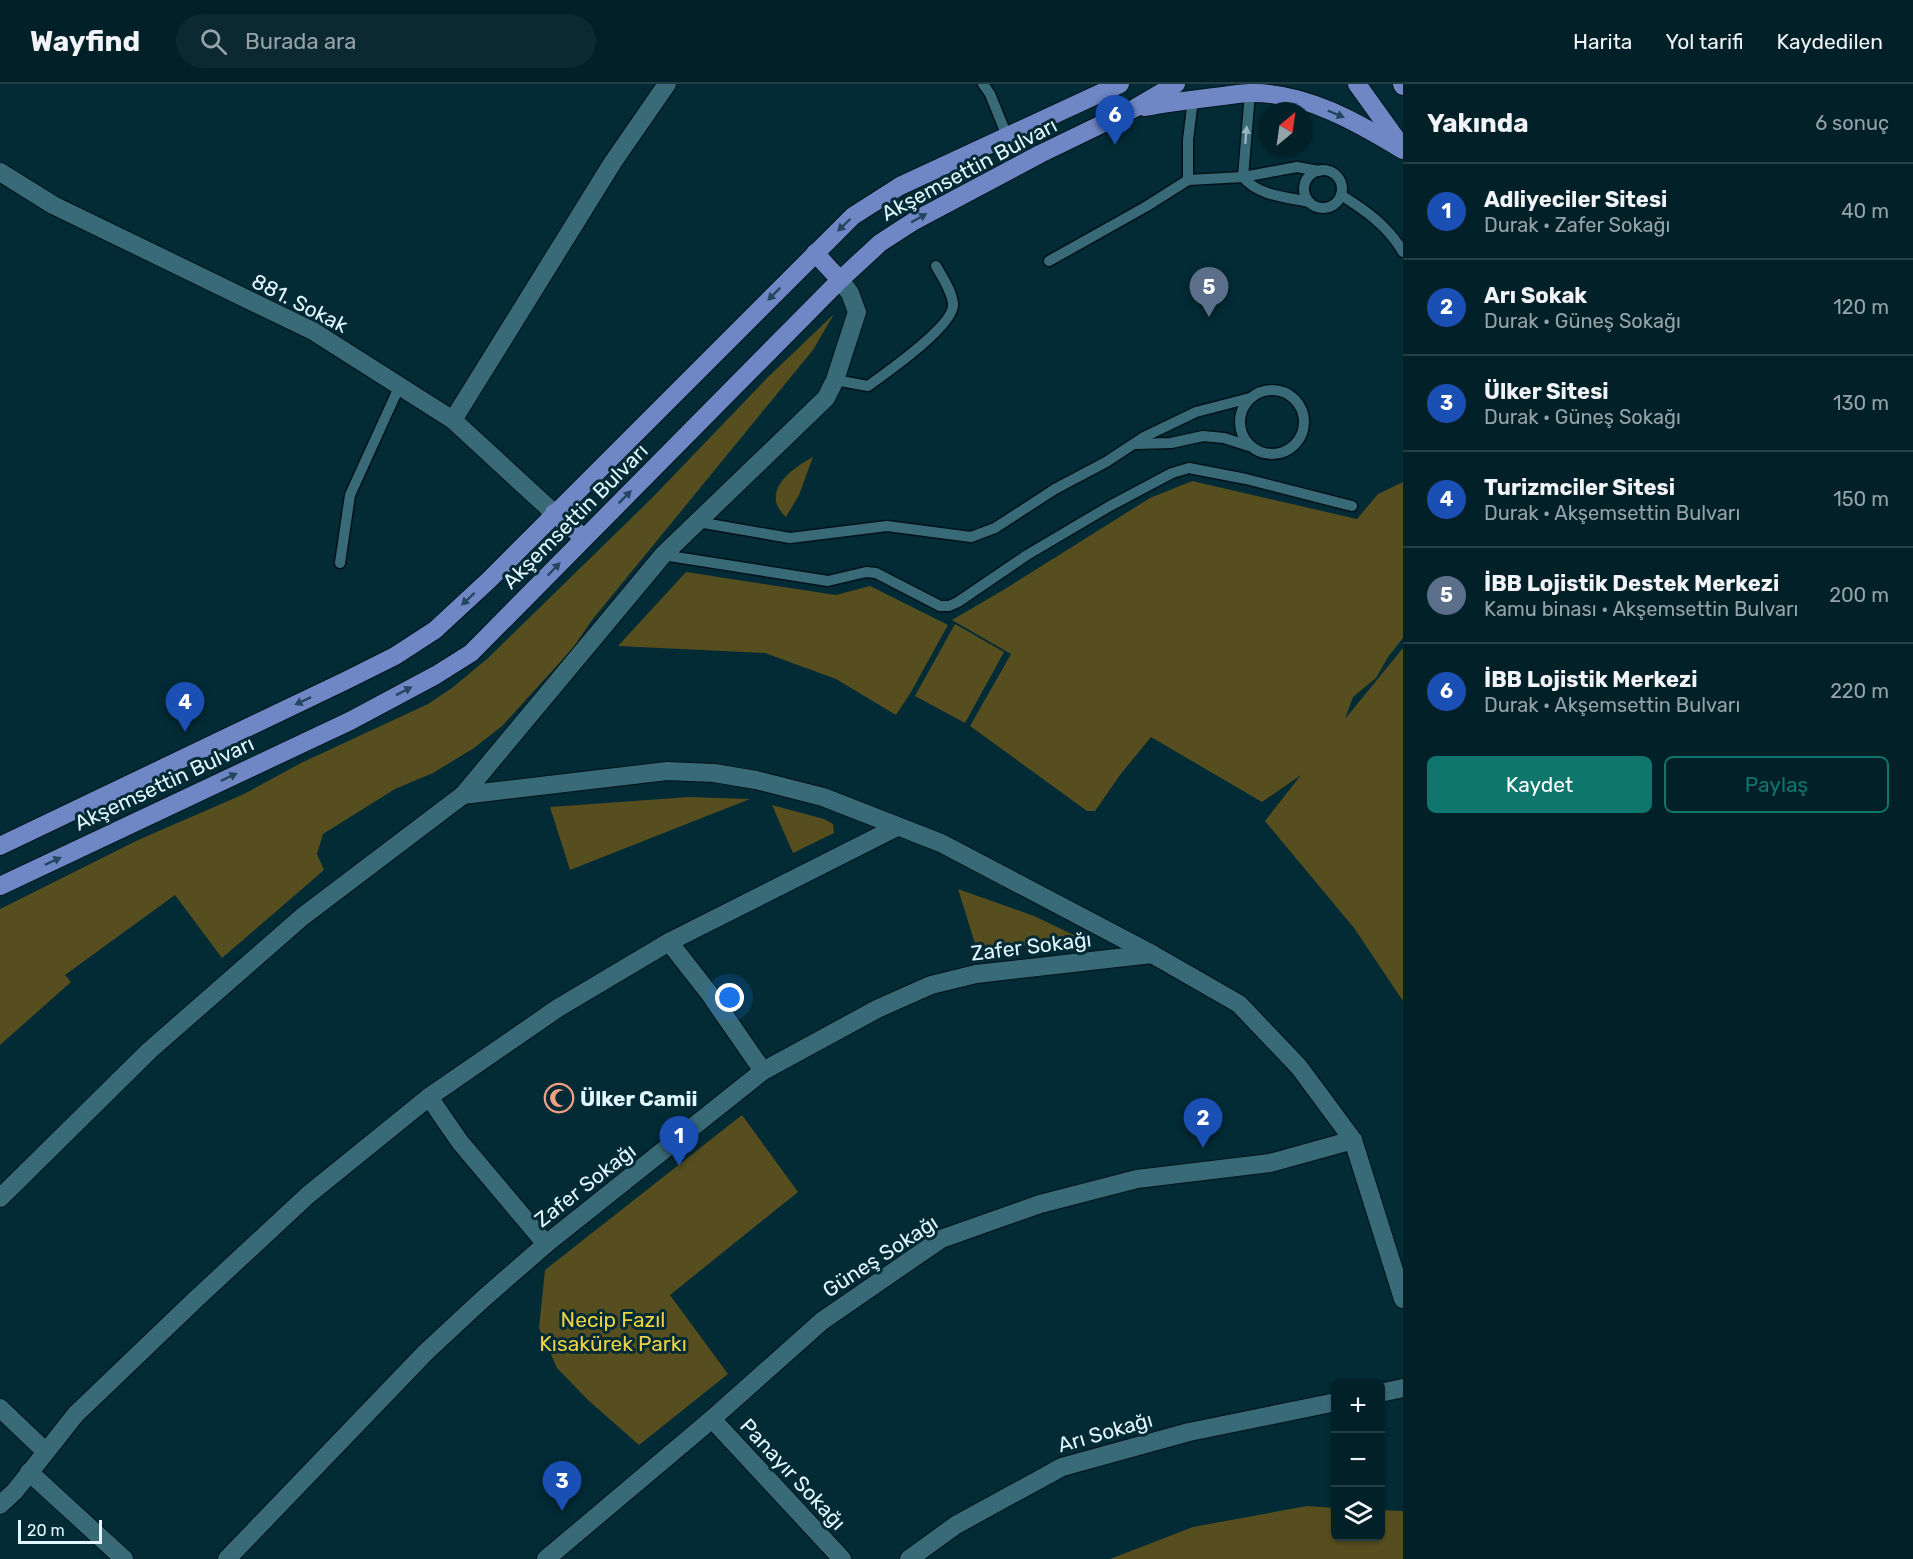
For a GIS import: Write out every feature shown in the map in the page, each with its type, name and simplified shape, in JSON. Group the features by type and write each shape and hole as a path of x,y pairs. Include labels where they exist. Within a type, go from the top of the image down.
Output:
{"main road":[{"name":"Akşemsettin Bulvarı","path":"0,846 395,656 435,630 489,580 853,216 900,186 1120,84"},
{"path":"1135,108 1176,84"},
{"path":"1358,84 1403,149"},
{"path":"1135,108 1250,93 1275,96 1321,108 1368,129 1403,149"},
{"name":"Akşemsettin Bulvarı","path":"0,886 350,721 436,675 471,653 840,280 880,243 914,221 1041,154 1135,108"},
{"path":"815,253 840,280"},
{"path":"554,513 584,538"}],"street":[{"path":"453,420 607,171 667,84"},
{"name":"881. Sokak","path":"0,172 53,205 313,331 453,420 554,513"},
{"path":"0,1198 150,1050 302,917 463,795 663,555 826,398 835,380 857,312 850,293 840,280"},
{"path":"463,795 667,771 714,773 756,780 823,797 941,843 1152,954 1239,1004 1299,1067 1353,1140 1403,1299"},
{"path":"0,1505 15,1491 76,1414 308,1195 429,1096 558,1008 669,942 897,827"},
{"path":"669,942 710,993 763,1071"},
{"name":"Zafer Sokağı","path":"227,1559 426,1352 546,1245 763,1071 877,1009 931,985 976,974 1152,954"},
{"path":"429,1096 460,1142 546,1245"},
{"name":"Güneş Sokağı","path":"546,1559 712,1419 822,1321 940,1239 1040,1204 1137,1179 1270,1163 1353,1140"},
{"path":"1385,1392 1403,1388"},
{"name":"Arı Sokağı","path":"909,1559 956,1526 1062,1467 1189,1432 1331,1403"},
{"path":"0,1408 45,1451"},
{"name":"Panayır Sokağı","path":"712,1419 842,1559"},
{"path":"28,1472 124,1559"}],"lane":[{"path":"983,84 990,94 1007,136"},
{"path":"1250,93 1244,177 1250,185 1261,191 1309,202"},
{"path":"1188,180 1188,140 1193,99"},
{"path":"1049,261 1147,206 1188,180 1244,177 1297,167 1332,172 1340,182 1341,195 1327,208 1314,206 1304,192 1306,181 1314,172 1319,171"},
{"path":"1341,195 1371,215 1397,242 1403,252"},
{"path":"835,380 868,386 904,359 946,321 954,306 952,297 936,266"},
{"path":"340,563 350,495 400,385"},
{"path":"698,522 790,538 887,526 971,537 995,528 1027,506 1106,462 1133,444 1196,412 1250,398 1270,390 1280,391 1290,396 1303,412 1302,434 1297,443 1289,450 1279,454 1268,455 1224,438 1203,436 1172,443 1133,444"},
{"path":"1249,446 1240,427 1240,416 1250,398"},
{"path":"663,555 828,581 866,572 876,573 940,606 949,606 972,594 1027,555 1100,512 1163,477 1189,468 1246,479 1352,506"}],"green space":[{"path":"834,314 813,350 592,620 573,648 502,726 474,748 433,773 395,789 323,834 317,854 324,870 222,958 175,895 65,975 71,982 0,1045 0,909 138,840 244,794 301,763 428,704 452,688 487,659 651,499 768,377"},
{"path":"813,457 799,495 786,517 776,499 777,490 788,475"},
{"path":"1192,481 1357,519 1378,494 1403,482 1403,638 1388,657 1376,678 1353,697 1345,719 1403,648 1403,1001 1354,928 1265,821 1301,775 1262,802 1151,737 1095,811 1087,811 970,726 1011,654 952,620 1150,498"},
{"path":"686,572 836,595 870,586 948,625 896,715 836,679 765,653 618,646"},
{"path":"955,624 1004,652 965,723 915,696"},
{"path":"689,797 750,799 570,870 550,807"},
{"path":"772,805 824,819 833,824 834,833 793,853"},
{"path":"958,889 1034,916 1076,936 1078,941 977,950"},
{"name":"Necip Fazıl Kısakürek Parkı","path":"742,1115 798,1192 670,1295 728,1374 639,1445 588,1400 557,1368 539,1328 545,1270"},
{"path":"1307,1506 1331,1508 1331,1541 1385,1541 1385,1510 1403,1511 1403,1559 1110,1559 1193,1527"}],"place":[{"name":"İBB Lojistik Merkezi","path":"1115,145"},
{"name":"İBB Lojistik Destek Merkezi","path":"1209,317"},
{"name":"Turizmciler Sitesi","path":"185,732"},
{"name":"Ülker Camii","path":"559,1098"},
{"name":"Arı Sokak","path":"1203,1148"},
{"name":"Adliyeciler Sitesi","path":"679,1166"},
{"name":"Ülker Sitesi","path":"562,1511"}]}
